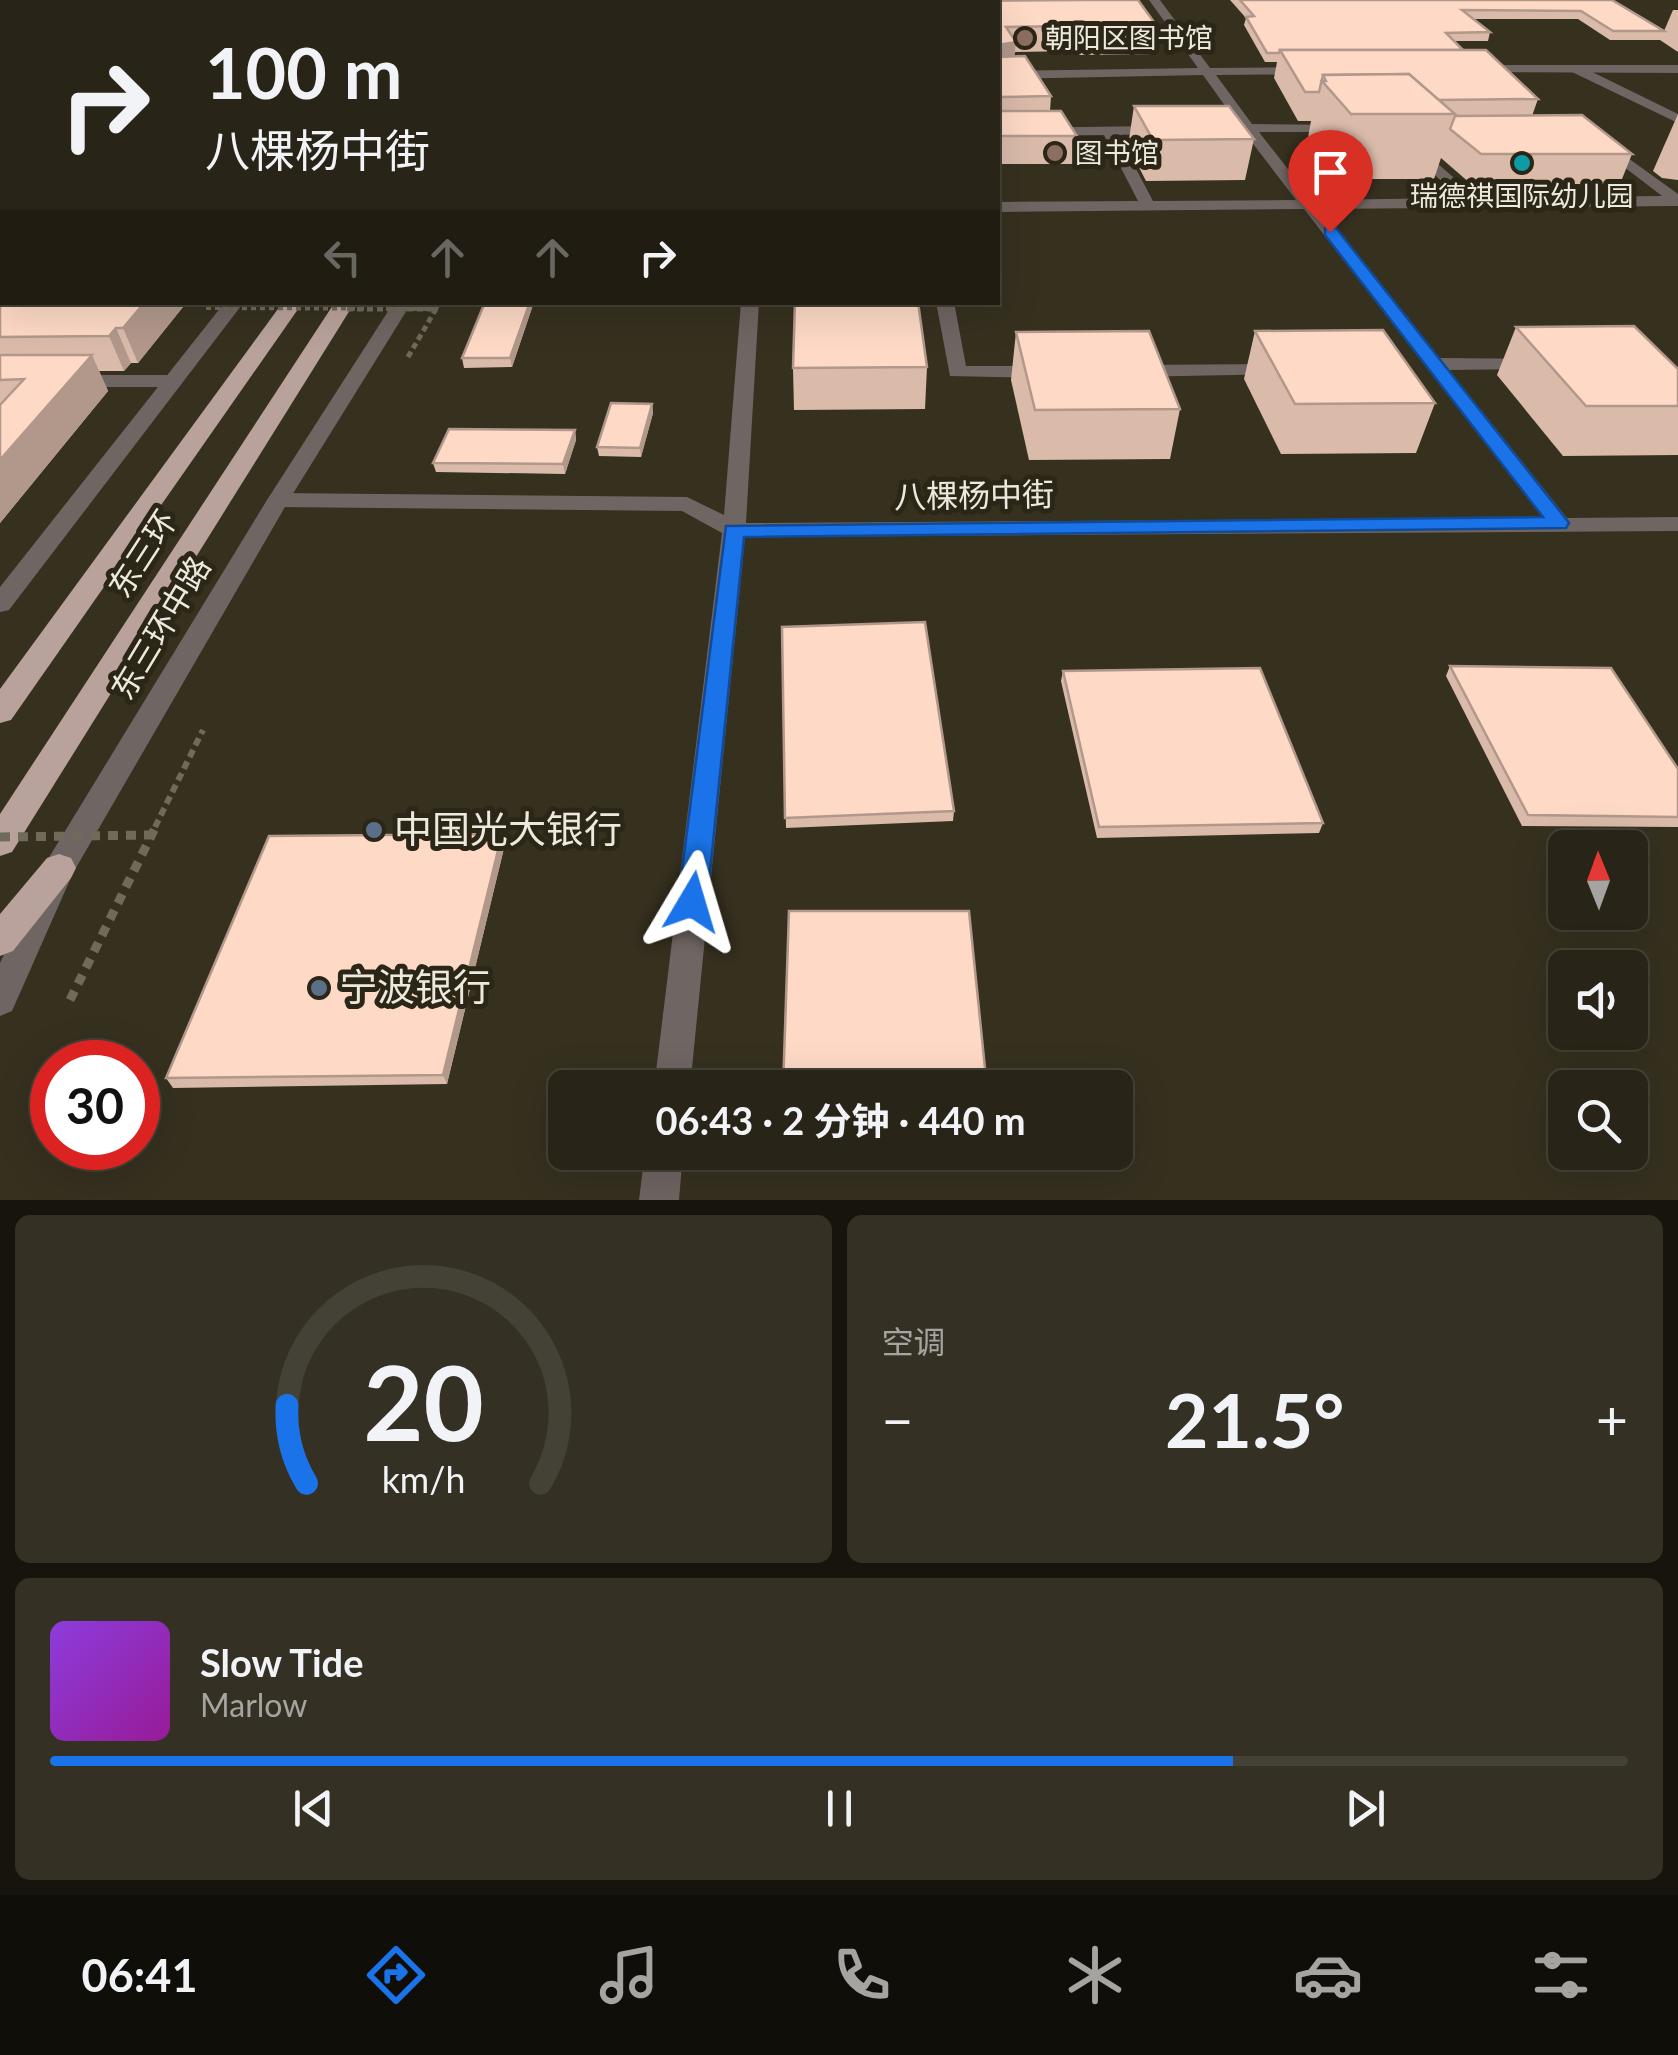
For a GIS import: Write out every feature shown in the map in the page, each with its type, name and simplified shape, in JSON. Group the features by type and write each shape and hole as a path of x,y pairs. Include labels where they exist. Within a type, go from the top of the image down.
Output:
{"highway":[{"name":"东三环","path":"0,712 290,305"},
{"name":"东三环","path":"0,840 342,305"},
{"path":"0,940 59,868"}],"street":[{"path":"1154,0 1430,367 1558,523"},
{"path":"1576,69 1678,119"},
{"path":"1458,70 1678,69"},
{"path":"1000,74 1321,70"},
{"path":"1228,128 1358,128"},
{"path":"1000,132 1188,129"},
{"path":"1110,131 1148,206"},
{"path":"1000,207 1678,201 1592,136"},
{"path":"1423,137 1404,137 1473,204"},
{"path":"0,604 233,305"},
{"name":"东三环中路","path":"0,1000 59,868 278,500 401,305"},
{"path":"674,1070 734,530 750,305"},
{"path":"946,305 957,372 1072,371"},
{"path":"1430,367 1562,362"},
{"path":"1110,371 1303,370"},
{"path":"0,381 173,381"},
{"name":"八棵杨中街","path":"278,500 687,504 734,530 1678,524"},
{"path":"659,1200 662,1170"}],"path":[{"path":"206,308 438,306"},
{"path":"408,357 438,306"},
{"path":"70,1000 204,730"},
{"path":"0,840 151,835"}],"building":[{"path":"1138,0 1159,29 1006,27 1016,42 1000,45 1000,1"},
{"path":"1240,0 1612,0 1664,31 1613,31 1581,11 1462,10 1490,32 1446,33 1463,50 1267,53 1246,17 1254,16"},
{"path":"1280,50 1486,50 1538,99 1438,100 1409,74 1323,75 1319,92 1305,92"},
{"path":"1025,56 1051,96 1000,97 1000,57"},
{"path":"1409,74 1455,114 1351,114 1322,81 1326,81 1323,75"},
{"path":"1134,106 1229,106 1254,139 1153,140"},
{"path":"1000,111 1061,111 1077,136 1000,136"},
{"path":"1582,115 1632,154 1481,154 1450,129 1455,116"},
{"path":"0,305 142,305 123,328 116,328 109,336 0,337"},
{"path":"484,305 529,305 510,358 462,358"},
{"path":"795,305 918,305 927,367 793,368"},
{"path":"1634,326 1678,369 1678,406 1586,406 1516,327"},
{"path":"1383,330 1435,403 1295,404 1255,331"},
{"path":"1149,331 1180,409 1035,410 1016,332"},
{"path":"0,355 92,355 0,460 0,405 24,379 0,380"},
{"path":"611,403 652,404 640,448 597,447"},
{"path":"449,429 575,430 563,464 433,463"},
{"path":"925,622 954,811 785,818 782,627"},
{"path":"1450,666 1611,668 1678,769 1678,817 1528,815"},
{"path":"1260,668 1323,823 1099,827 1063,671"},
{"path":"502,834 443,1075 166,1078 269,836"},
{"path":"789,911 969,911 985,1070 784,1070"}],"place":[{"name":"朝阳区图书馆","path":"1025,38"},
{"name":"图书馆","path":"1055,153"},
{"name":"瑞德祺国际幼儿园","path":"1522,163"},
{"name":"中国光大银行","path":"374,830"},
{"name":"宁波银行","path":"319,988"}],"route":[{"path":"692,902 734,530 1558,523 1330,232"}]}
